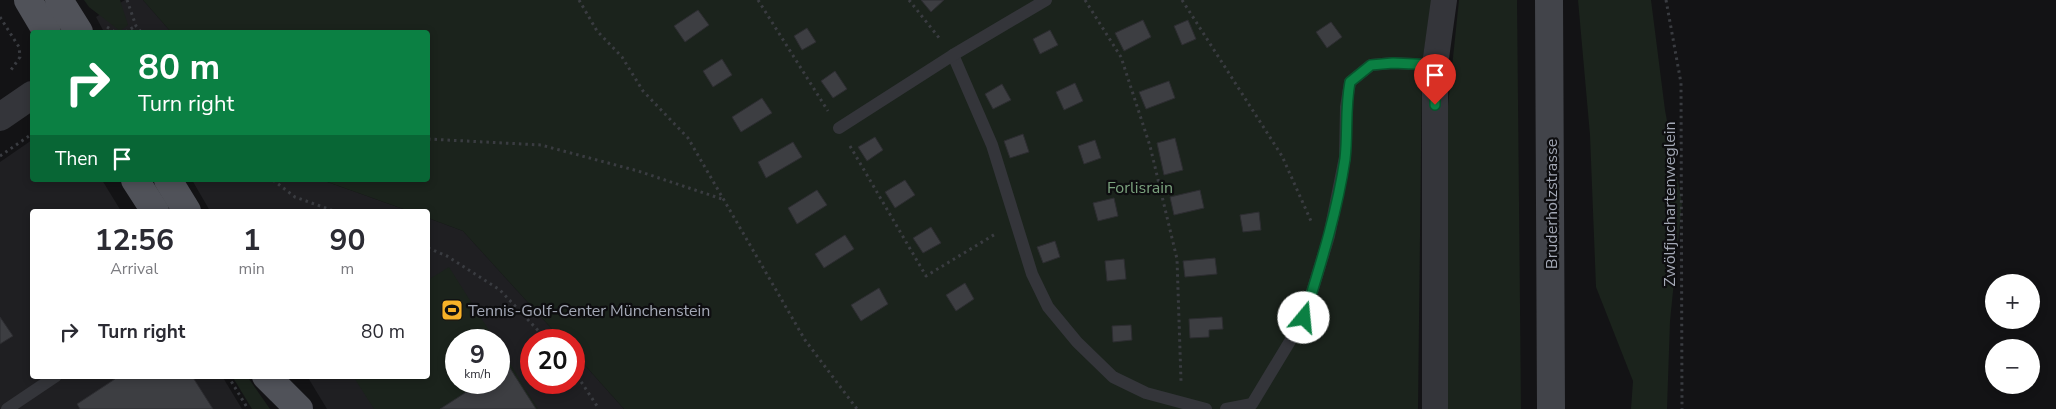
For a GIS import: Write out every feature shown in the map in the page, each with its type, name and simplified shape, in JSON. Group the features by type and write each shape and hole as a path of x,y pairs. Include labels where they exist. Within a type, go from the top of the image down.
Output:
{"main road":[{"path":"28,0 46,30"},
{"path":"59,0 77,30"},
{"name":"Bruderholzstrasse","path":"1549,0 1551,409"},
{"path":"136,182 154,209"},
{"path":"169,182 186,209"},
{"path":"269,379 299,409 285,379"}],"street":[{"path":"1436,409 1435,65 1444,0"},
{"path":"0,117 30,96"}],"lane":[{"path":"839,128 953,55 1046,0"},
{"path":"953,55 992,145 1032,274 1048,307 1077,342 1113,377 1146,393 1206,409"},
{"path":"1226,409 1252,404 1304,318 1329,236 1345,157 1346,107 1350,82 1371,65 1393,63 1435,65"},
{"path":"6,409 51,379"}],"path":[{"path":"127,0 136,26 139,30"},
{"path":"579,0 597,31 622,57 643,91 688,138 805,340 857,409"},
{"path":"758,0 839,128 926,276 1015,222"},
{"path":"909,0 953,55"},
{"path":"1085,0 1121,57 1150,146 1177,259 1182,404"},
{"path":"1182,0 1282,156 1300,194 1303,207"},
{"name":"Zwölfjuchartenweglein","path":"1666,0 1681,84 1682,409"},
{"path":"0,17 19,48 20,57 11,70"},
{"path":"129,30 136,26"},
{"path":"0,156 30,135"},
{"path":"430,139 540,145 638,171 726,201"},
{"path":"276,182 295,197 328,209"},
{"path":"430,249 447,256 500,290 536,329"},
{"path":"230,379 248,409"},
{"path":"585,388 599,409"}],"shaded area":[{"path":"125,0 143,0 169,30 103,30 96,17"},
{"path":"30,141 30,182 103,182 120,209 30,209 30,379 224,379 242,409 0,409 0,162"},
{"path":"193,182 328,182 403,209 209,209"},
{"path":"430,219 463,231 552,329 520,329 520,394 585,394 585,365 624,409 327,409 309,379 430,379"}],"green space":[{"path":"84,0 120,0 128,25 119,30 89,7"},
{"name":"Forlisrain","path":"143,0 1432,0 1422,64 1418,409 624,409 585,365 585,329 552,329 463,231 430,219 430,209 403,209 328,182 430,182 430,30 169,30"},
{"path":"1459,0 1517,0 1521,409 1444,409 1444,144"},
{"path":"1578,0 1651,0 1665,110 1682,203 1670,321 1667,409 1631,409 1633,381 1596,287 1590,135"},
{"name":"Tennis-Golf-Center Münchenstein","path":"449,267 488,329 445,329 445,394 510,394 510,364 520,380 520,394 529,394 538,409 374,409 355,379 430,379 430,279"},
{"path":"234,379 249,379 270,409 252,409"}],"building":[{"path":"921,0 944,0 931,12"},
{"path":"698,10 709,25 685,42 674,26"},
{"path":"1143,20 1151,37 1124,51 1115,33"},
{"path":"1188,20 1196,39 1182,45 1174,26"},
{"path":"1331,22 1342,37 1327,48 1316,32"},
{"path":"807,28 816,42 802,50 794,36"},
{"path":"1050,30 1058,45 1040,54 1033,39"},
{"path":"722,59 732,75 713,87 703,71"},
{"path":"835,71 847,89 833,98 821,81"},
{"path":"1169,81 1175,98 1146,109 1139,92"},
{"path":"1075,83 1083,101 1064,110 1056,92"},
{"path":"1002,84 1011,100 993,109 985,94"},
{"path":"762,98 772,113 741,132 732,117"},
{"path":"1023,134 1029,152 1010,158 1004,141"},
{"path":"875,137 883,150 867,161 858,147"},
{"path":"1175,138 1183,170 1164,175 1157,143"},
{"path":"1095,140 1101,158 1084,164 1078,146"},
{"path":"793,142 802,157 766,178 758,162"},
{"path":"905,180 915,195 895,208 885,192"},
{"path":"817,190 827,205 797,224 788,208"},
{"path":"1200,190 1204,208 1174,215 1170,197"},
{"path":"1114,198 1118,216 1098,221 1093,203"},
{"path":"1259,212 1261,230 1243,232 1240,215"},
{"path":"931,227 941,243 923,253 913,238"},
{"path":"845,235 854,249 824,268 815,254"},
{"path":"1055,241 1060,257 1043,263 1037,247"},
{"path":"1215,258 1217,274 1185,277 1183,261"},
{"path":"1124,259 1126,279 1107,281 1105,261"},
{"path":"965,283 974,299 956,311 946,295"},
{"path":"879,288 888,304 861,321 851,305"},
{"path":"0,317 13,336 0,344"},
{"path":"1222,317 1223,329 1209,330 1209,337 1190,338 1189,319"},
{"path":"1131,325 1132,340 1113,342 1112,326"},
{"path":"510,368 520,384 520,394 526,394 536,409 440,409 463,394 510,394"},
{"path":"115,379 194,379 213,409 80,409 77,404"}],"place":[{"name":"Tennis-Golf-Center Münchenstein","path":"452,310"}],"route":[{"path":"1304,318 1329,236 1345,157 1346,107 1350,82 1371,65 1393,63 1435,65 1435,105"}]}
